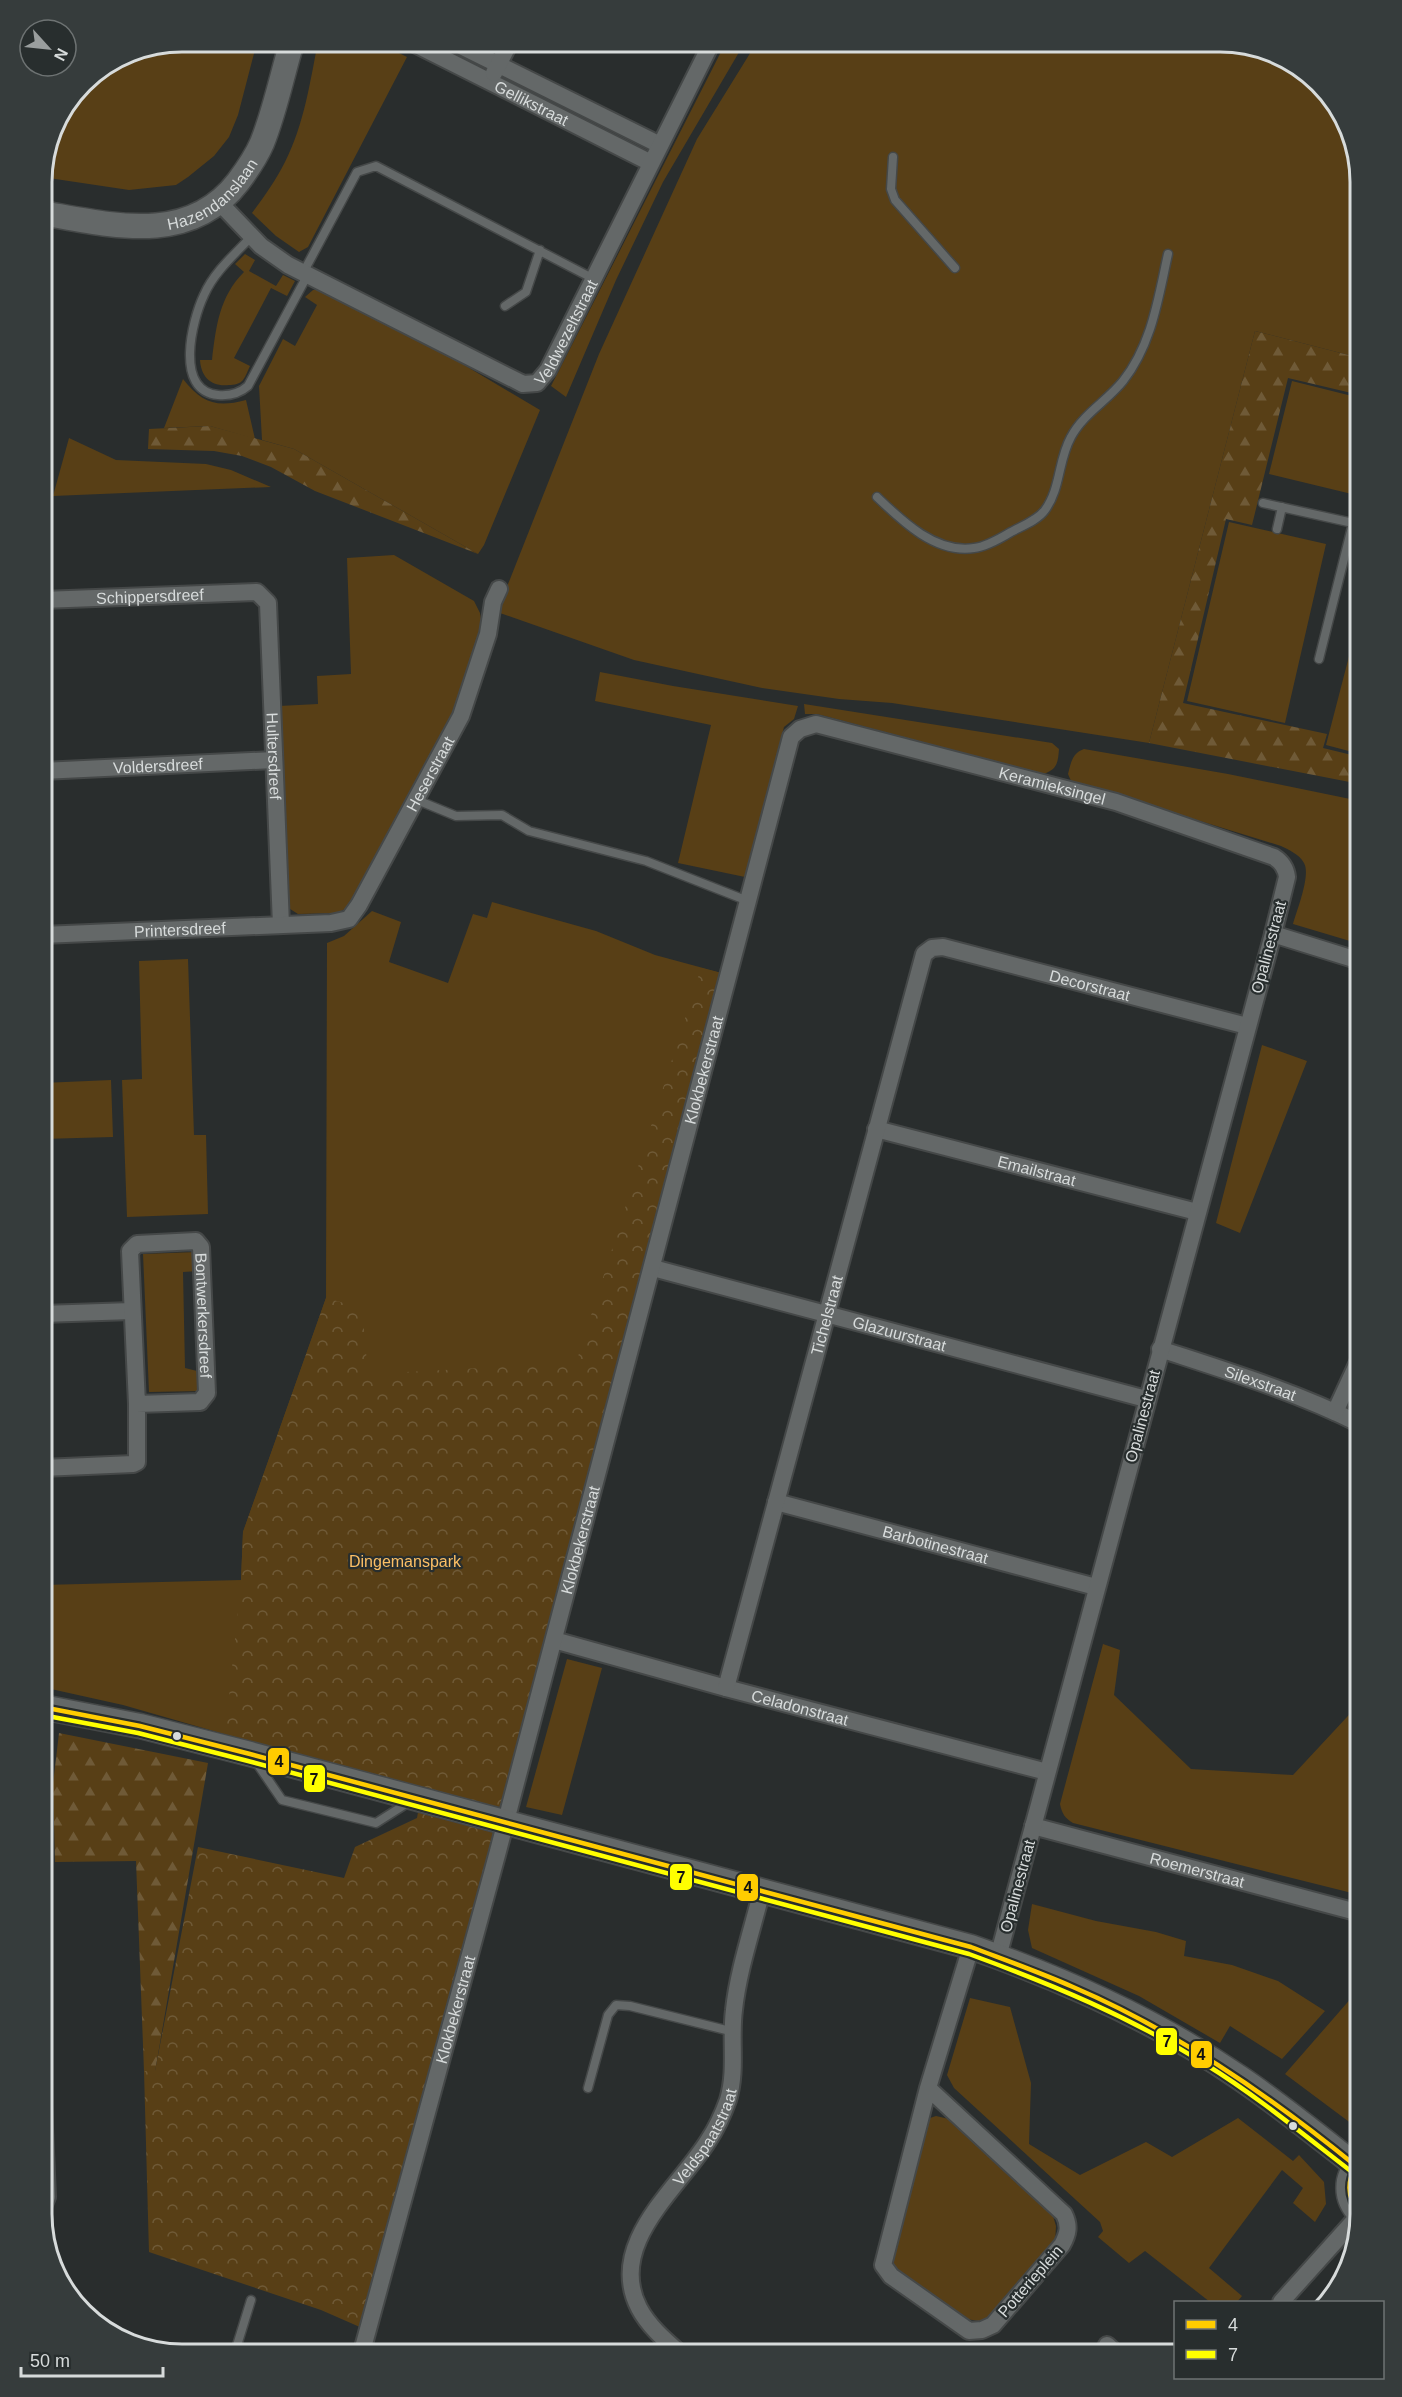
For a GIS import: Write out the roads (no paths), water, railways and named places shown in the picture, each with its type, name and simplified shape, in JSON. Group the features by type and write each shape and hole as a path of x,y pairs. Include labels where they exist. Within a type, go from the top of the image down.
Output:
{"street":[{"name":"Hazendanslaan","path":"53,215 120,225 167,225 196,217 219,202 243,175 262,144 289,53"},
{"name":"Gellikstraat","path":"433,53 651,163"},
{"path":"472,73 483,53"},
{"name":"Gellikstraat","path":"488,53 498,64 660,145"},
{"path":"490,82 504,53"},
{"name":"Veldwezeltstraat","path":"219,202 250,237 273,256 305,275 523,384 537,384 543,378 594,279 706,53"},
{"name":"Heserstraat","path":"316,924 341,922 354,914 417,800 461,716 488,634 493,602 500,589"},
{"name":"Schippersdreef","path":"53,600 257,592"},
{"name":"Hultersdreef","path":"257,592 268,603 280,924"},
{"name":"Keramieksingel","path":"802,728 816,724 825,725 1116,802 1274,857 1283,866 1287,877"},
{"name":"Klokbekerstraat","path":"364,2344 506,1822 791,737 802,728"},
{"name":"Voldersdreef","path":"53,770 274,760"},
{"name":"Opalinestraat","path":"998,1957 1287,877"},
{"name":"Printersdreef","path":"53,935 316,924"},
{"path":"1273,934 1350,958"},
{"name":"Decorstraat","path":"932,948 943,947 1247,1026"},
{"name":"Tichelstraat","path":"726,1688 924,954 932,948"},
{"name":"Emailstraat","path":"876,1129 1197,1212"},
{"name":"Bontwerkersdreef","path":"52,1468 133,1464 138,1458 130,1251 137,1244 196,1241 201,1247 207,1393 200,1402 136,1404"},
{"name":"Glazuurstraat","path":"653,1268 1146,1400"},
{"path":"52,1314 132,1311"},
{"name":"Silexstraat","path":"1160,1349 1241,1376 1350,1419"},
{"path":"1335,1412 1350,1380"},
{"name":"Barbotinestraat","path":"776,1502 1096,1587"},
{"name":"Celadonstraat","path":"554,1640 726,1688 1047,1772"},
{"path":"52,1709 140,1726 240,1751 971,1947 1085,1992 1175,2038 1254,2088 1350,2158"},
{"name":"Roemerstraat","path":"1033,1826 1350,1910"},
{"name":"Veldspaatstraat","path":"670,2344 639,2308 633,2285 632,2259 644,2229 708,2142 722,2114 732,2085 735,2056 734,2007 762,1890"},
{"name":"Potterieplein","path":"928,2088 1064,2214 1068,2221 1068,2233 1062,2245 993,2325 982,2330 969,2331 891,2276 883,2265 928,2088 971,1947"},
{"path":"1350,2180 1348,2189 1350,2196"},
{"path":"1282,2301 1349,2227"}],"lane":[{"path":"893,157 891,189 895,200 955,268"},
{"path":"250,237 218,272 203,295 198,312 190,366 193,378 201,388 220,395 237,393 248,386 357,172 376,166 594,279"},
{"path":"505,306 526,292 540,250"},
{"path":"877,497 903,522 923,536 953,548 975,548 1001,537 1044,512 1055,493 1060,462 1070,438 1082,420 1122,382 1149,337 1167,254"},
{"path":"1263,503 1350,522"},
{"path":"1276,529 1282,507"},
{"path":"1319,659 1350,549"},
{"path":"417,800 456,816 502,815 529,831 646,861 748,901"},
{"path":"240,1751 282,1800 376,1822 416,1798"},
{"path":"588,2088 608,2014 616,2005 630,2006 734,2031"},
{"path":"237,2344 251,2300"}],"park label":[{"name":"Dingemanspark","path":"405,1561"}]}
